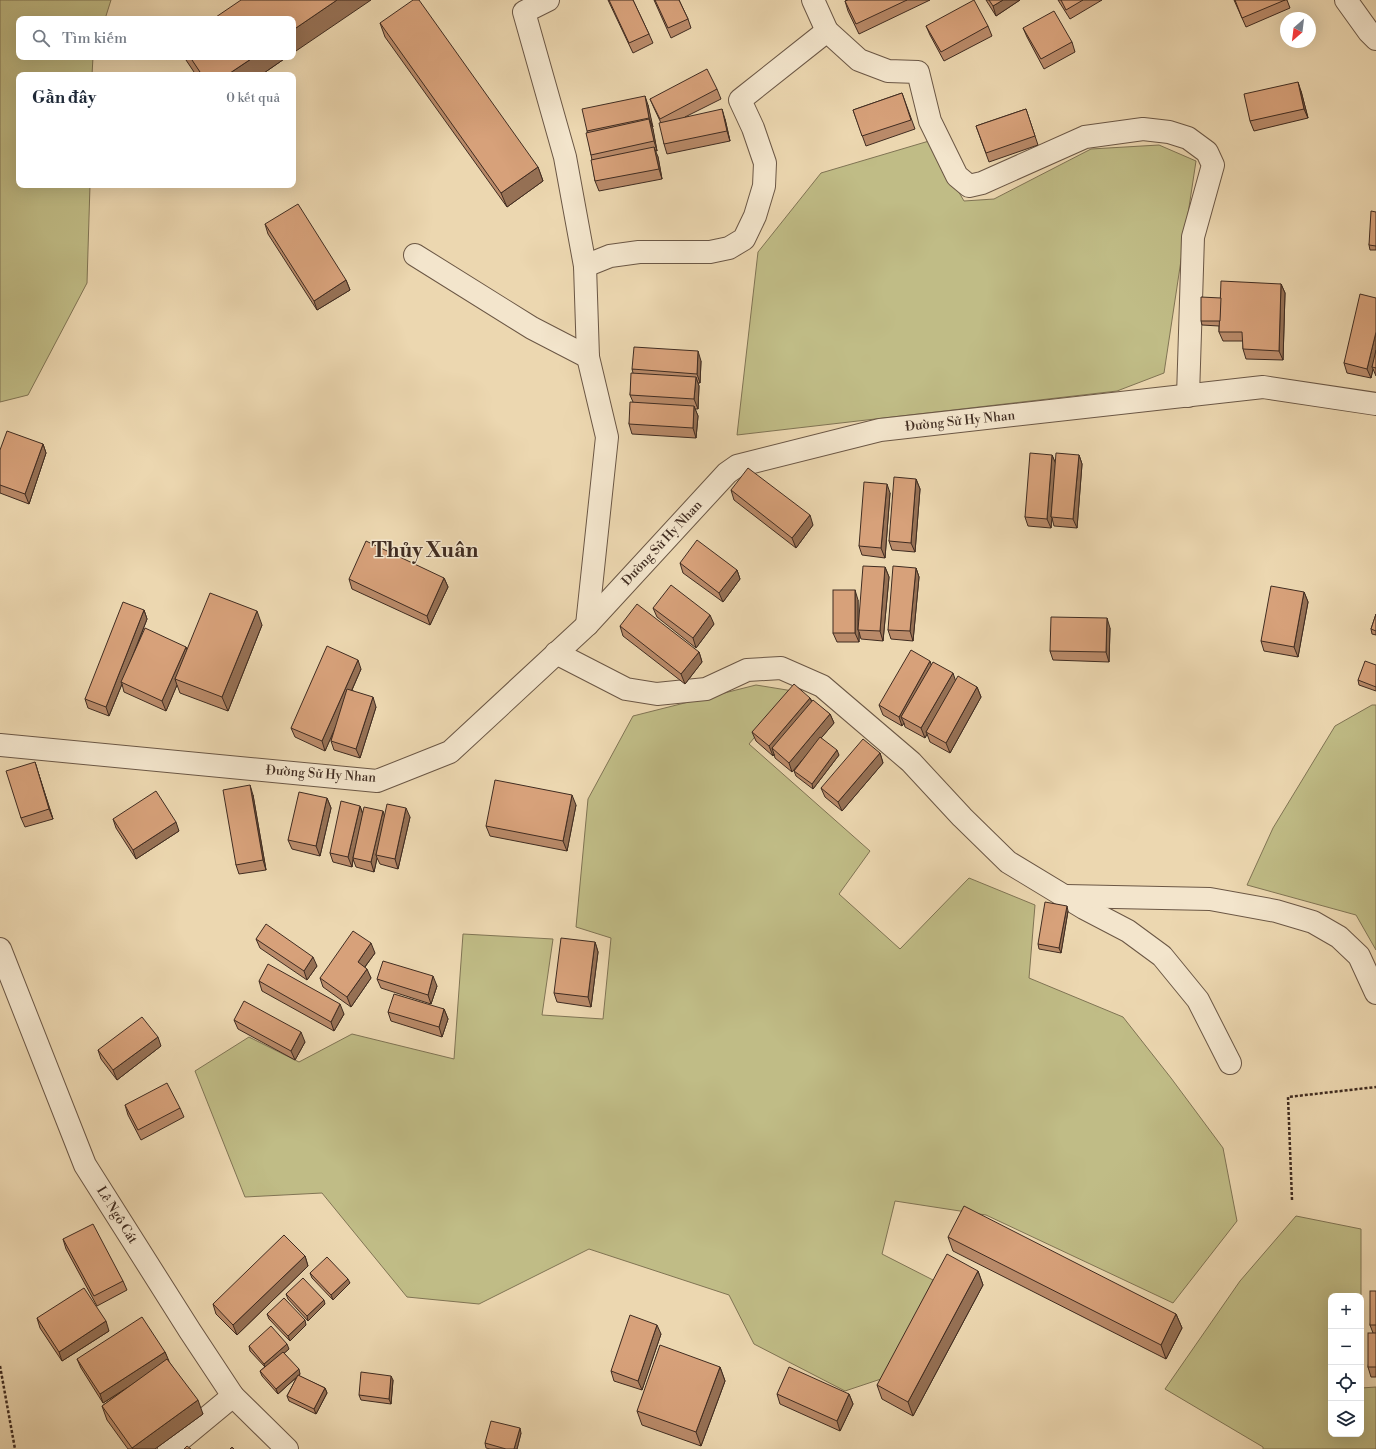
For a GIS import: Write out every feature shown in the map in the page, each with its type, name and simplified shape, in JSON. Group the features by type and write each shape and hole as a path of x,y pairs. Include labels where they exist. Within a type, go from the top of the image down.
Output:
{"street":[{"path":"548,0 522,6 565,157 585,266 588,357 607,437 587,624"},
{"path":"813,0 827,31 859,60 888,71 918,72 930,121 957,176 969,186 982,183 1085,137 1142,129 1169,132 1188,138 1207,152 1213,165 1193,237 1188,396"},
{"path":"1346,0 1369,32 1376,39"},
{"path":"585,266 610,256 639,252 710,252 729,248 744,239 755,216 764,186 765,163 753,128 740,100 827,31"},
{"path":"415,256 532,328 588,357"},
{"name":"Đường Sử Hy Nhan","path":"0,745 377,781 450,752 587,624 727,473 737,466 880,430 1263,387 1376,404"},
{"path":"556,653 626,689 657,694 706,689 747,670 781,668 822,686 911,762 962,817 1008,862 1084,908 1128,931 1162,956 1198,1000 1230,1063"},
{"path":"1064,896 1210,900 1276,911 1314,922 1340,937 1359,956 1376,993"},
{"name":"Lê Ngô Cát","path":"0,949 86,1165 190,1331 233,1396 287,1449"},
{"path":"170,1449 233,1396"}],"path":[{"path":"1292,1200 1288,1097 1376,1087"},
{"path":"0,1366 15,1449"}],"shaded area":[{"path":"0,0 111,0 106,16 16,16 16,60 93,60 92,72 16,72 16,188 90,188 87,283 28,395 0,402"},
{"path":"929,141 964,201 994,199 1091,149 1159,145 1196,161 1164,373 1117,391 737,435 758,252 821,173"},
{"path":"756,685 793,691 749,744 870,851 839,894 900,949 969,878 1035,905 1029,978 1123,1017 1223,1148 1237,1221 1173,1303 986,1215 895,1201 882,1254 933,1280 887,1377 845,1391 754,1344 729,1295 589,1249 479,1304 407,1297 322,1193 245,1197 195,1071 249,1037 299,1062 352,1034 454,1059 463,934 553,939 542,1015 603,1019 611,938 576,927 588,799 633,716"},
{"path":"1372,705 1376,705 1376,950 1356,915 1247,885 1273,828 1335,726"},
{"path":"1296,1216 1361,1229 1361,1293 1328,1293 1328,1437 1364,1437 1364,1388 1376,1387 1376,1449 1263,1449 1263,1447 1165,1389 1240,1281"}],"building":[{"path":"241,0 337,0 296,28 296,16 217,16"},
{"path":"413,0 419,0 538,167 501,193 380,23"},
{"path":"609,0 633,0 649,34 629,43"},
{"path":"655,0 679,0 688,19 668,28"},
{"path":"907,0 856,24 845,1"},
{"path":"974,0 988,26 941,52 926,26"},
{"path":"989,0 1003,0 993,6"},
{"path":"1061,0 1083,0 1066,10"},
{"path":"1235,0 1285,0 1242,18"},
{"path":"1054,11 1072,42 1041,59 1023,28"},
{"path":"192,60 250,60 232,72 200,72"},
{"path":"707,69 717,89 660,119 650,99"},
{"path":"1298,82 1304,109 1250,121 1244,94"},
{"path":"902,93 911,120 862,136 853,110"},
{"path":"645,96 649,118 587,131 582,109"},
{"path":"722,109 727,131 664,144 659,123"},
{"path":"1026,109 1035,136 986,153 976,126"},
{"path":"649,119 654,141 591,155 586,133"},
{"path":"654,147 659,169 595,181 591,160"},
{"path":"298,204 346,280 314,301 265,224"},
{"path":"1371,211 1376,212 1376,246 1369,245"},
{"path":"1221,281 1281,284 1279,351 1243,349 1242,332 1219,332"},
{"path":"1360,294 1376,298 1376,332 1367,369 1344,363"},
{"path":"1201,297 1221,298 1220,321 1201,321"},
{"path":"634,347 698,351 697,374 632,369"},
{"path":"1376,350 1376,368 1372,367"},
{"path":"631,373 696,377 694,399 630,395"},
{"path":"630,402 694,406 693,428 629,424"},
{"path":"7,431 43,444 25,494 0,485 0,450"},
{"path":"1030,453 1052,455 1047,519 1025,517"},
{"path":"1056,453 1079,455 1073,519 1051,517"},
{"path":"748,468 810,515 792,538 731,490"},
{"path":"894,477 916,479 911,543 889,541"},
{"path":"864,482 887,484 881,548 859,546"},
{"path":"697,540 737,570 719,593 680,563"},
{"path":"366,541 444,578 427,616 349,579"},
{"path":"863,566 885,567 880,631 858,630"},
{"path":"893,566 916,568 910,631 888,630"},
{"path":"671,585 710,615 693,638 653,608"},
{"path":"1271,586 1304,592 1294,647 1261,641"},
{"path":"833,590 855,590 855,633 833,633"},
{"path":"210,593 257,611 222,697 175,679"},
{"path":"123,602 144,610 106,707 85,699"},
{"path":"637,604 699,652 681,674 620,626"},
{"path":"1376,614 1376,631 1371,629"},
{"path":"1051,617 1107,618 1106,652 1050,651"},
{"path":"145,628 186,647 162,701 121,682"},
{"path":"327,646 358,660 322,741 291,728"},
{"path":"911,650 930,661 899,717 879,705"},
{"path":"1365,661 1376,665 1376,687 1358,680"},
{"path":"933,662 953,673 921,728 901,717"},
{"path":"958,676 977,687 946,743 926,732"},
{"path":"794,684 810,698 769,746 752,732"},
{"path":"347,689 373,697 356,749 331,741"},
{"path":"813,700 830,714 789,763 772,748"},
{"path":"820,737 837,750 812,784 794,771"},
{"path":"863,739 880,753 838,802 821,788"},
{"path":"35,762 49,809 21,818 6,771"},
{"path":"495,780 572,795 563,841 486,826"},
{"path":"250,785 263,860 236,865 223,790"},
{"path":"156,791 176,822 133,850 113,819"},
{"path":"299,792 327,798 316,846 288,840"},
{"path":"341,801 360,806 348,857 330,853"},
{"path":"387,804 406,808 395,859 376,855"},
{"path":"364,807 383,811 371,862 353,858"},
{"path":"1045,902 1067,906 1059,948 1038,944"},
{"path":"266,924 313,957 304,971 256,939"},
{"path":"353,931 371,943 358,962 367,969 347,997 320,978"},
{"path":"561,938 595,942 588,997 554,993"},
{"path":"383,961 433,976 428,995 377,979"},
{"path":"268,964 340,1004 331,1022 259,981"},
{"path":"394,994 444,1009 439,1027 388,1012"},
{"path":"244,1001 301,1032 291,1051 234,1020"},
{"path":"142,1017 158,1037 113,1070 98,1050"},
{"path":"167,1083 180,1108 138,1130 125,1105"},
{"path":"964,1206 1176,1314 1161,1345 948,1237"},
{"path":"93,1224 123,1281 94,1296 63,1239"},
{"path":"284,1235 305,1256 233,1325 213,1304"},
{"path":"947,1254 978,1271 908,1402 877,1385"},
{"path":"327,1257 348,1279 331,1295 310,1273"},
{"path":"303,1278 324,1300 307,1316 286,1294"},
{"path":"84,1288 106,1321 59,1352 37,1318"},
{"path":"1370,1291 1376,1291 1376,1325 1370,1325"},
{"path":"284,1298 305,1320 288,1336 267,1314"},
{"path":"630,1315 657,1325 638,1381 611,1371"},
{"path":"142,1317 165,1352 100,1394 77,1359"},
{"path":"271,1326 287,1344 264,1364 249,1346"},
{"path":"1368,1333 1376,1333 1376,1367 1368,1367"},
{"path":"660,1345 720,1367 696,1432 637,1411"},
{"path":"283,1352 299,1369 276,1389 260,1371"},
{"path":"167,1359 198,1400 132,1448 102,1406"},
{"path":"789,1367 849,1394 837,1421 777,1394"},
{"path":"361,1372 391,1376 389,1399 359,1395"},
{"path":"298,1375 325,1388 314,1409 287,1396"},
{"path":"491,1421 520,1428 514,1449 506,1449 485,1443"},
{"path":"187,1446 191,1449 184,1449"}],"district":[{"name":"Thủy Xuân","path":"425,551"}]}
